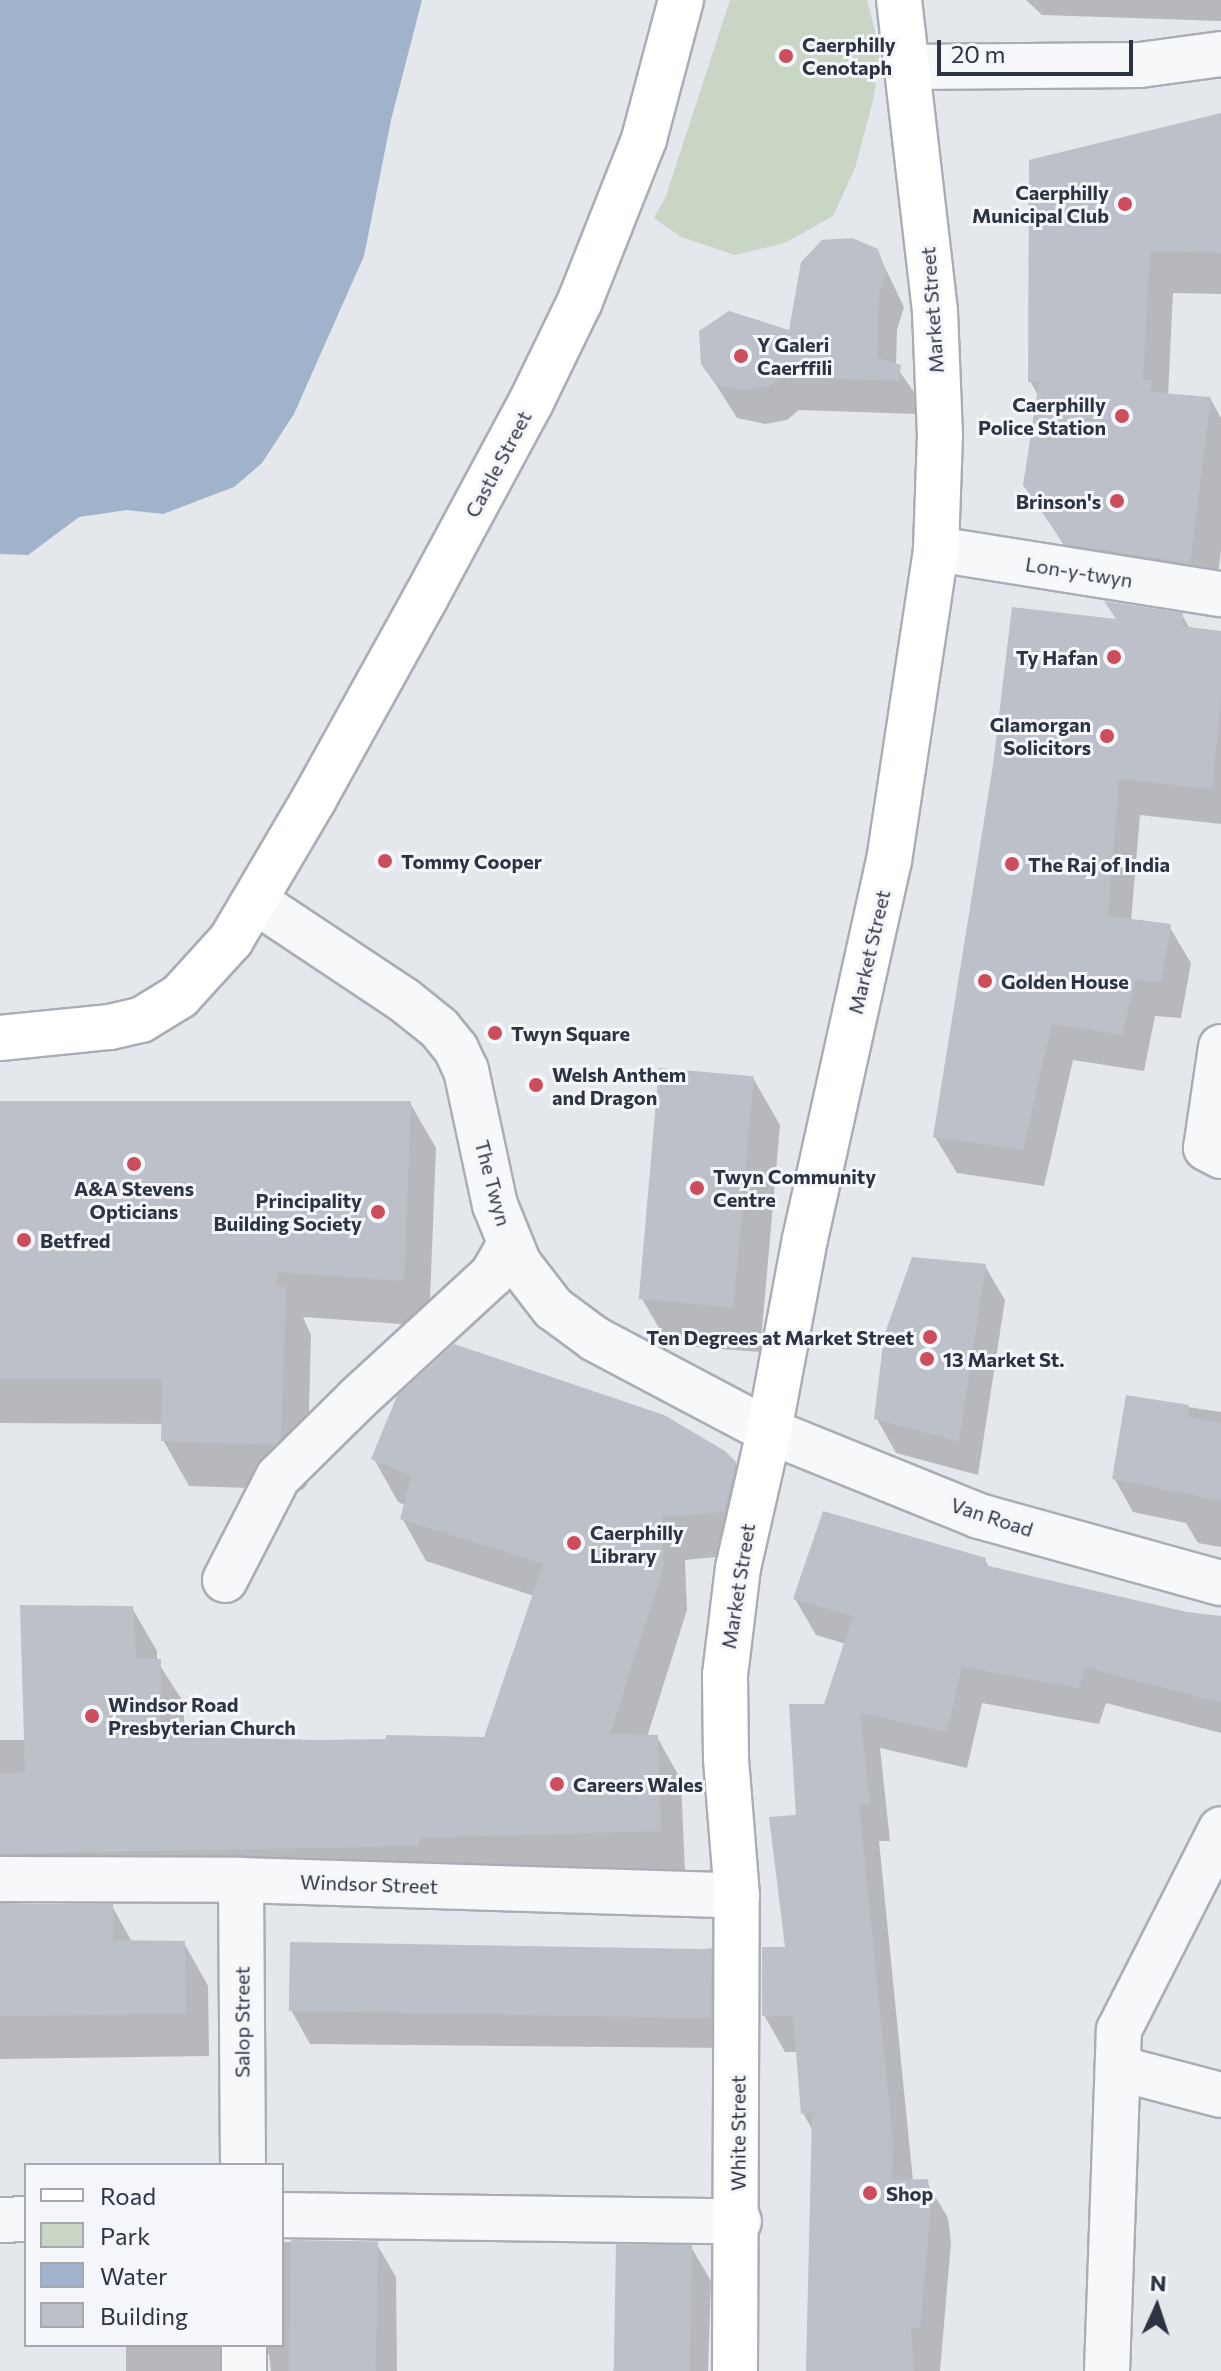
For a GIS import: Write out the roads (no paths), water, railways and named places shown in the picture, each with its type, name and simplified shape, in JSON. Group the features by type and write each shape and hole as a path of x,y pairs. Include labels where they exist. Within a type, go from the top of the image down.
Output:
{"main road":[{"name":"Market Street","path":"737,1896 726,1758 725,1675 738,1568 769,1431 805,1239 889,861 936,549 940,436 935,311 899,0"},
{"name":"Castle Street","path":"0,1038 110,1027 141,1020 158,1011 204,973 255,901 404,638 544,377 580,301 628,184 683,9"},
{"name":"White Street","path":"735,2371 739,2221 737,1896"}],"street":[{"path":"909,67 1140,65 1221,54"},
{"name":"Lon-y-twyn","path":"936,549 1221,594"},
{"name":"The Twyn","path":"255,901 404,1000 439,1028 456,1049 466,1070 495,1205 519,1264 553,1308 595,1339 769,1431"},
{"path":"1221,1047 1206,1148 1221,1156"},
{"path":"225,1580 278,1477 357,1399 492,1275 510,1244"},
{"name":"Van Road","path":"769,1431 979,1516 1221,1583"},
{"path":"1107,2371 1119,2030 1221,1829"},
{"name":"Windsor Street","path":"0,1879 241,1880 737,1896"},
{"name":"Salop Street","path":"241,1880 243,2163"},
{"path":"1118,2068 1221,2095"},
{"path":"284,2215 739,2221"},
{"path":"0,2220 24,2219"},
{"path":"244,2347 244,2371"}],"water":[{"path":"0,0 422,0 391,120 364,256 294,414 262,463 234,487 163,514 127,510 79,517 28,555 0,554"}],"place":[{"name":"Caerphilly Cenotaph","path":"786,56"},
{"name":"Caerphilly Municipal Club","path":"1125,204"},
{"name":"Y Galeri Caerffili","path":"741,356"},
{"name":"Caerphilly Police Station","path":"1122,416"},
{"name":"Brinson's","path":"1117,501"},
{"name":"Ty Hafan","path":"1114,657"},
{"name":"Glamorgan Solicitors","path":"1107,736"},
{"name":"Tommy Cooper","path":"385,861"},
{"name":"The Raj of India","path":"1012,864"},
{"name":"Golden House","path":"985,981"},
{"name":"Twyn Square","path":"495,1033"},
{"name":"Welsh Anthem and Dragon","path":"536,1085"},
{"name":"A&A Stevens Opticians","path":"134,1164"},
{"name":"Twyn Community Centre","path":"697,1188"},
{"name":"Principality Building Society","path":"378,1212"},
{"name":"Betfred","path":"24,1240"},
{"name":"Ten Degrees at Market Street","path":"930,1337"},
{"name":"13 Market St.","path":"927,1359"},
{"name":"Caerphilly Library","path":"574,1543"},
{"name":"Windsor Road Presbyterian Church","path":"92,1716"},
{"name":"Careers Wales","path":"557,1784"},
{"name":"Shop","path":"870,2193"}]}
